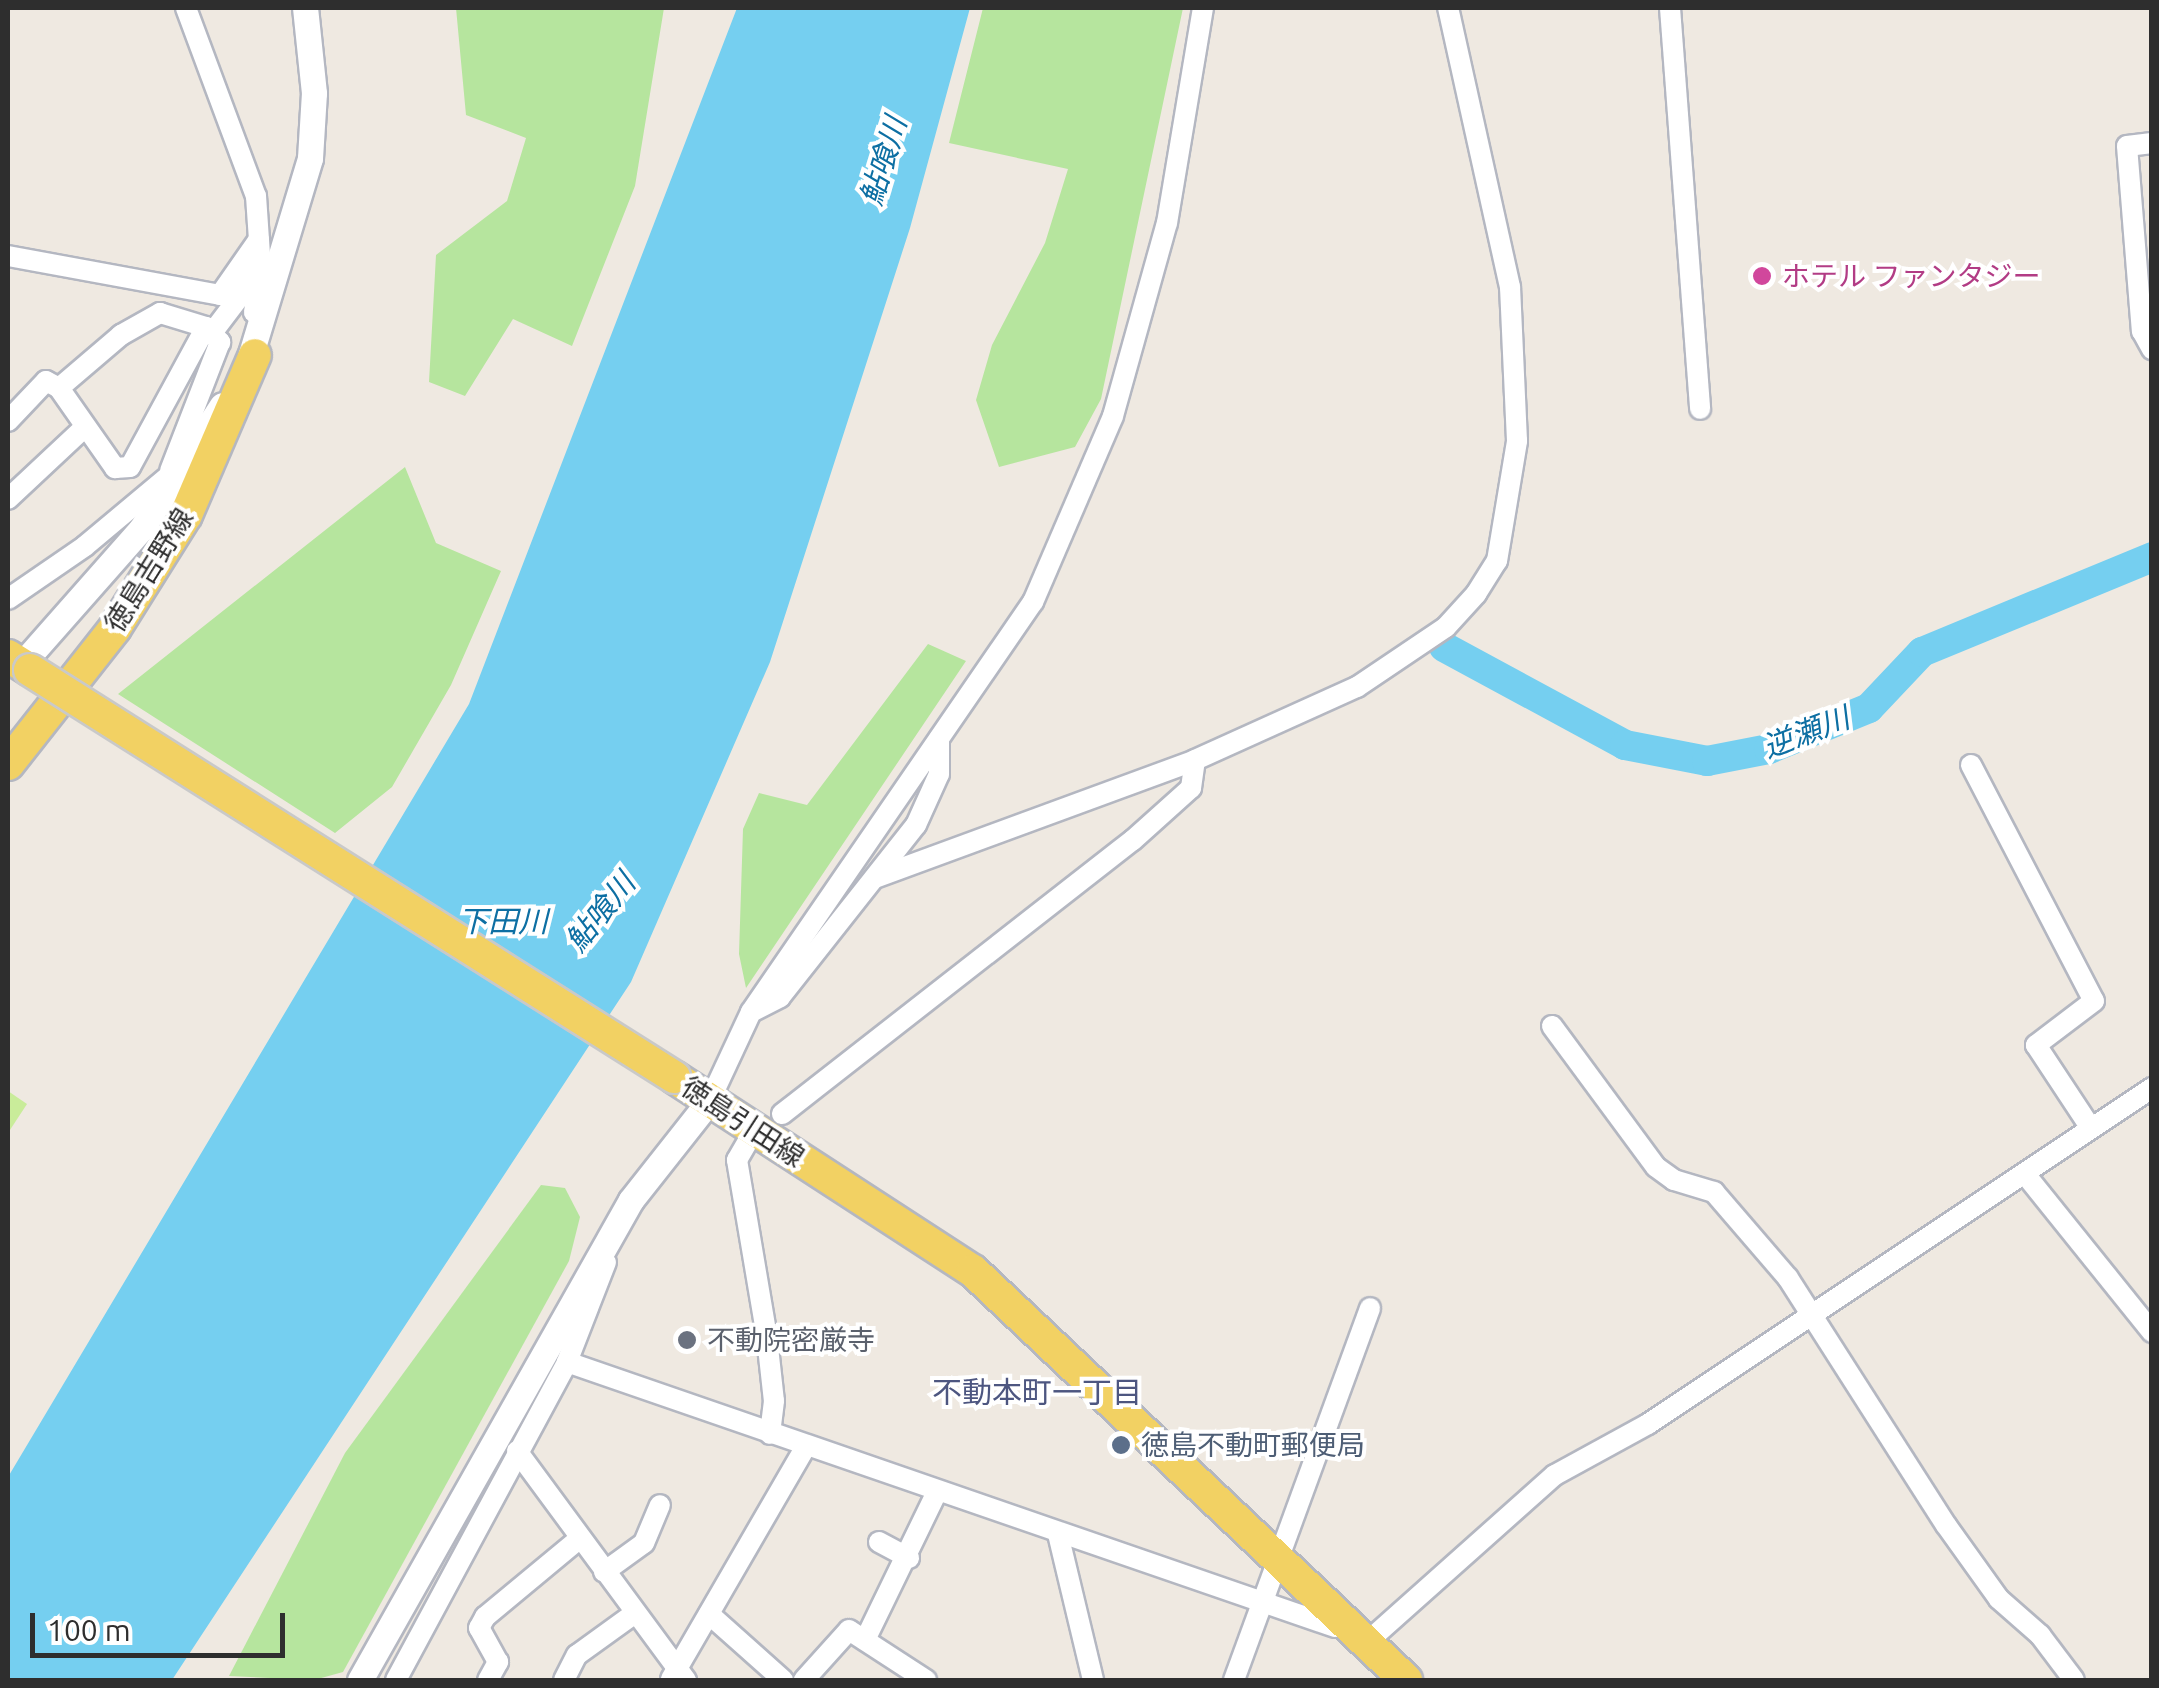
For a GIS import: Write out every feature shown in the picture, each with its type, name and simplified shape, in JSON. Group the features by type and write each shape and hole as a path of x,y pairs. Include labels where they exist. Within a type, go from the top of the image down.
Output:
{"main road":[{"name":"徳島吉野線","path":"8,764 114,628 186,514 254,355"},
{"name":"徳島引田線","path":"17,669 674,1077 973,1271 1406,1680"}],"street":[{"path":"186,8 235,129 256,196 261,269 251,334 254,355"},
{"path":"17,669 141,529 176,468 254,355 310,158 314,93 306,8"},
{"path":"360,1680 631,1200 710,1100 751,1012 1033,602 1113,416 1167,223 1204,8"},
{"path":"875,878 1195,760 1357,687 1446,627 1497,560 1517,441 1510,288 1448,8"},
{"path":"1670,8 1700,409"},
{"path":"2152,143 2127,146 2142,331 2152,349"},
{"path":"8,256 220,295 259,239"},
{"path":"8,421 46,381 60,388 115,468 130,467 209,330 261,269"},
{"path":"8,599 85,546 176,468 220,342 209,330 160,313 120,335 60,388"},
{"path":"8,499 85,427"},
{"path":"751,1012 780,997 916,825 938,774 938,739"},
{"path":"782,1114 1132,840 1192,788 1195,760"},
{"path":"1971,765 2094,1000 2036,1044 2090,1127"},
{"path":"1552,1026 1656,1167 1714,1192 1813,1312 1946,1525 1999,1599 2040,1635 2074,1680"},
{"path":"567,1362 1058,1534 1262,1602 1316,1616 1366,1644 1555,1475 1648,1424 2151,1090"},
{"path":"748,1141 737,1160 768,1338 774,1401 770,1434"},
{"path":"2024,1174 2152,1332"},
{"path":"396,1680 567,1362 631,1200"},
{"path":"1234,1680 1280,1563 1370,1308"},
{"path":"516,1451 678,1677 709,1614 806,1446"},
{"path":"865,1640 909,1558 937,1492"},
{"path":"604,1572 644,1543 660,1504"},
{"path":"1058,1534 1093,1680"},
{"path":"488,1680 498,1662 479,1628 486,1616 580,1539"},
{"path":"879,1542 909,1558"},
{"path":"564,1680 577,1655 634,1614"},
{"path":"709,1614 783,1680"},
{"path":"804,1680 849,1630 926,1680"}],"green space":[{"path":"456,8 664,8 635,186 572,346 513,319 465,396 429,382 436,255 507,201 526,138 466,115"},
{"path":"983,8 1183,8 1101,399 1075,447 999,467 976,400 992,345 1045,243 1068,169 949,143"},
{"path":"405,467 436,543 501,571 451,685 392,787 335,833 118,694"},
{"path":"928,644 966,661 746,988 739,954 743,829 759,793 807,805"},
{"path":"8,1091 27,1104 8,1133"},
{"path":"541,1185 565,1188 580,1217 569,1261 343,1672 314,1680 229,1676 345,1453"}],"water":[{"name":"下田川","path":"737,8 970,8 910,228 770,662 631,982 172,1680 8,1680 8,1477 469,704"}],"waterway":[{"name":"逆瀬川","path":"1444,647 1625,745 1707,761 1769,749 1869,708 1922,652 2152,557"}],"place":[{"name":"ホテル ファンタジー","path":"1762,276"},
{"name":"不動院密厳寺","path":"687,1340"},
{"name":"徳島不動町郵便局","path":"1121,1445"}],"district":[{"name":"不動本町一丁目","path":"1037,1392"}],"water label":[{"name":"鮎喰川","path":"883,161"},
{"name":"鮎喰川","path":"600,912"}]}
